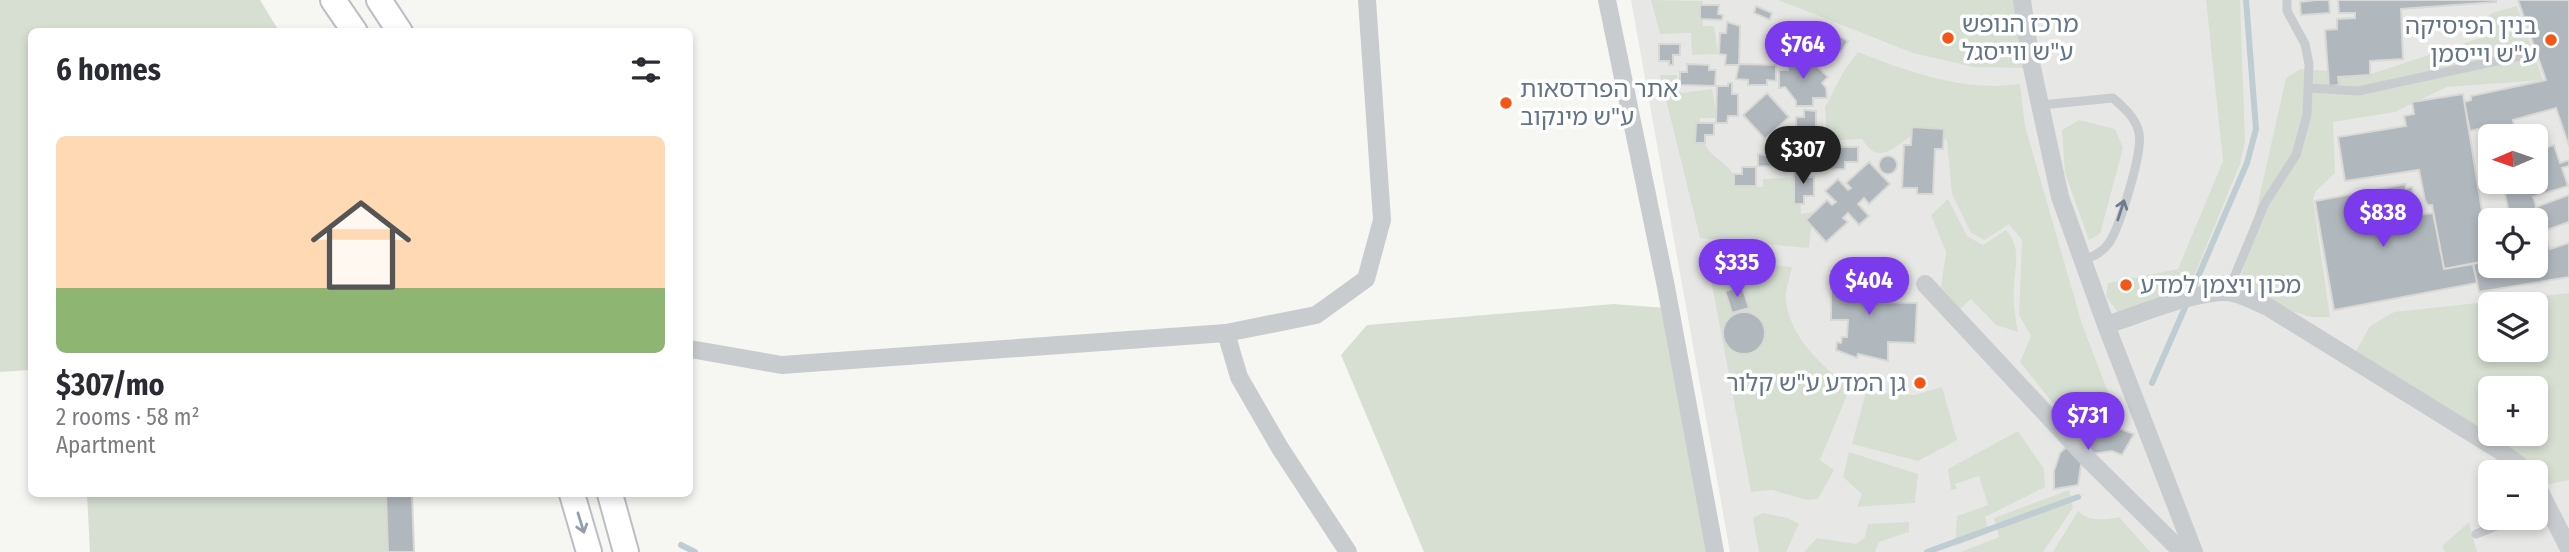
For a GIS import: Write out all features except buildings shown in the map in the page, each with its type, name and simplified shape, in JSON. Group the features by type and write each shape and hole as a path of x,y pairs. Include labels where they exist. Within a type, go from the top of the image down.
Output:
{"main road":[{"path":"333,0 352,28"},
{"path":"379,0 397,28"},
{"path":"573,497 589,552"},
{"path":"611,497 626,552"}],"street":[{"path":"693,350 782,365 1226,333 1316,315 1366,278 1382,220 1367,0"},
{"path":"1606,0 1667,287 1715,552"},
{"path":"2022,0 2040,105 2060,197 2106,326 2194,552"},
{"path":"1925,284 2090,461 2182,552"},
{"path":"2106,326 2199,296 2228,292 2268,307 2512,460"},
{"path":"1226,333 1239,377 1280,448 1349,552"},
{"path":"2548,517 2569,549"}],"lane":[{"path":"2228,292 2265,202 2296,155 2307,115 2309,64 2305,44 2293,27 2287,0"},
{"path":"2309,88 2358,91 2520,56"},
{"path":"2040,105 2113,98 2133,118 2139,129 2140,154 2110,241 2103,250 2082,261"},
{"path":"2476,534 2486,530"}],"shaded area":[{"path":"0,0 260,0 277,28 28,28 28,370 0,372"},
{"name":"מכון ויצמן למדע","path":"1631,0 2569,0 2569,552 1730,552"},
{"path":"1651,0 1703,1 1703,26 1714,26 1718,54 1692,55 1691,33 1660,34"},
{"name":"מרכז הנופש ע\"ש ווייסגל","path":"1778,0 2015,0 2025,68 1973,67 1913,53"},
{"path":"2206,0 2240,0 2245,141 2240,164 2185,298 2122,318 2106,296 2108,283 2178,269 2223,161"},
{"path":"2517,6 2543,80 2447,87 2395,112 2333,122 2335,173 2316,191 2313,199 2330,317 2311,317 2242,296 2240,283 2286,78 2300,69 2371,74 2483,37 2479,23 2492,13"},
{"path":"1858,52 1897,67 1958,83 1999,86 2020,84 2025,126 2082,324 2121,426 2084,425 2074,430 2020,362 2031,336 2019,315 2022,240 2009,224 1985,240 1971,233 1952,194 1947,141 1936,129 1916,133 1888,152 1881,153 1868,148 1862,139 1827,141 1825,107 1845,69"},
{"path":"1660,75 1677,75 1676,89 1682,93 1712,89 1717,118 1700,118 1704,143 1728,167 1740,186 1763,187 1763,179 1800,177 1801,214 1813,212 1809,248 1700,238"},
{"path":"2079,120 2115,129 2123,148 2100,234 2089,240 2065,173 2062,130"},
{"path":"1948,199 1967,236 1983,245 2006,230 2011,237 2016,250 2014,298 2018,332 1996,325 1971,299 1960,309 1941,287 1946,252 1931,215"},
{"path":"1707,258 1792,267 1786,300 1794,327 1818,361 1850,388 1820,460 1834,470 1818,499 1807,500 1772,490 1751,492"},
{"path":"2569,293 2569,480 2548,484 2548,460 2500,460 2482,446 2548,446 2548,376 2478,376 2478,443 2356,351 2370,326 2394,312 2478,303 2478,362 2548,362 2548,295"},
{"path":"1614,304 1666,308 1708,552 1424,552 1341,355 1367,325"},
{"path":"1942,387 1957,440 1918,461 1852,444 1866,392 1914,395"},
{"path":"2018,431 2044,469 2045,487 1985,517 1989,533 1955,546 1957,516 1988,505 1979,476 1955,484 1957,489 1951,490 1948,469"},
{"path":"1849,452 1918,474 1915,503 1857,507 1862,494 1843,477"},
{"path":"2069,490 2073,508 2043,552 1961,552 1999,537 1994,518"},
{"path":"87,497 386,497 388,552 90,552"},
{"path":"2078,511 2092,519 2119,517 2150,552 2053,552"},
{"path":"1763,513 1788,518 1799,524 1786,552 1759,552 1753,518"},
{"path":"1909,522 1909,532 1879,542 1875,552 1804,552 1817,538 1856,544 1865,537 1868,524"},
{"path":"2469,522 2477,552 2445,552 2442,546"}],"waterway":[{"path":"2191,293 2247,163 2256,129 2246,0"},
{"path":"2152,383 2187,303"},
{"path":"1927,552 2078,497"},
{"path":"681,545 695,552"}],"place":[{"name":"מרכז הנופש ע\"ש ווייסגל","path":"1948,38"},
{"name":"בנין הפיסיקה ע\"ש וייסמן","path":"2551,40"},
{"name":"אתר הפרדסאות ע\"ש מינקוב","path":"1506,103"},
{"name":"מכון ויצמן למדע","path":"2126,285"},
{"name":"גן המדע ע\"ש קלור","path":"1920,383"}]}
